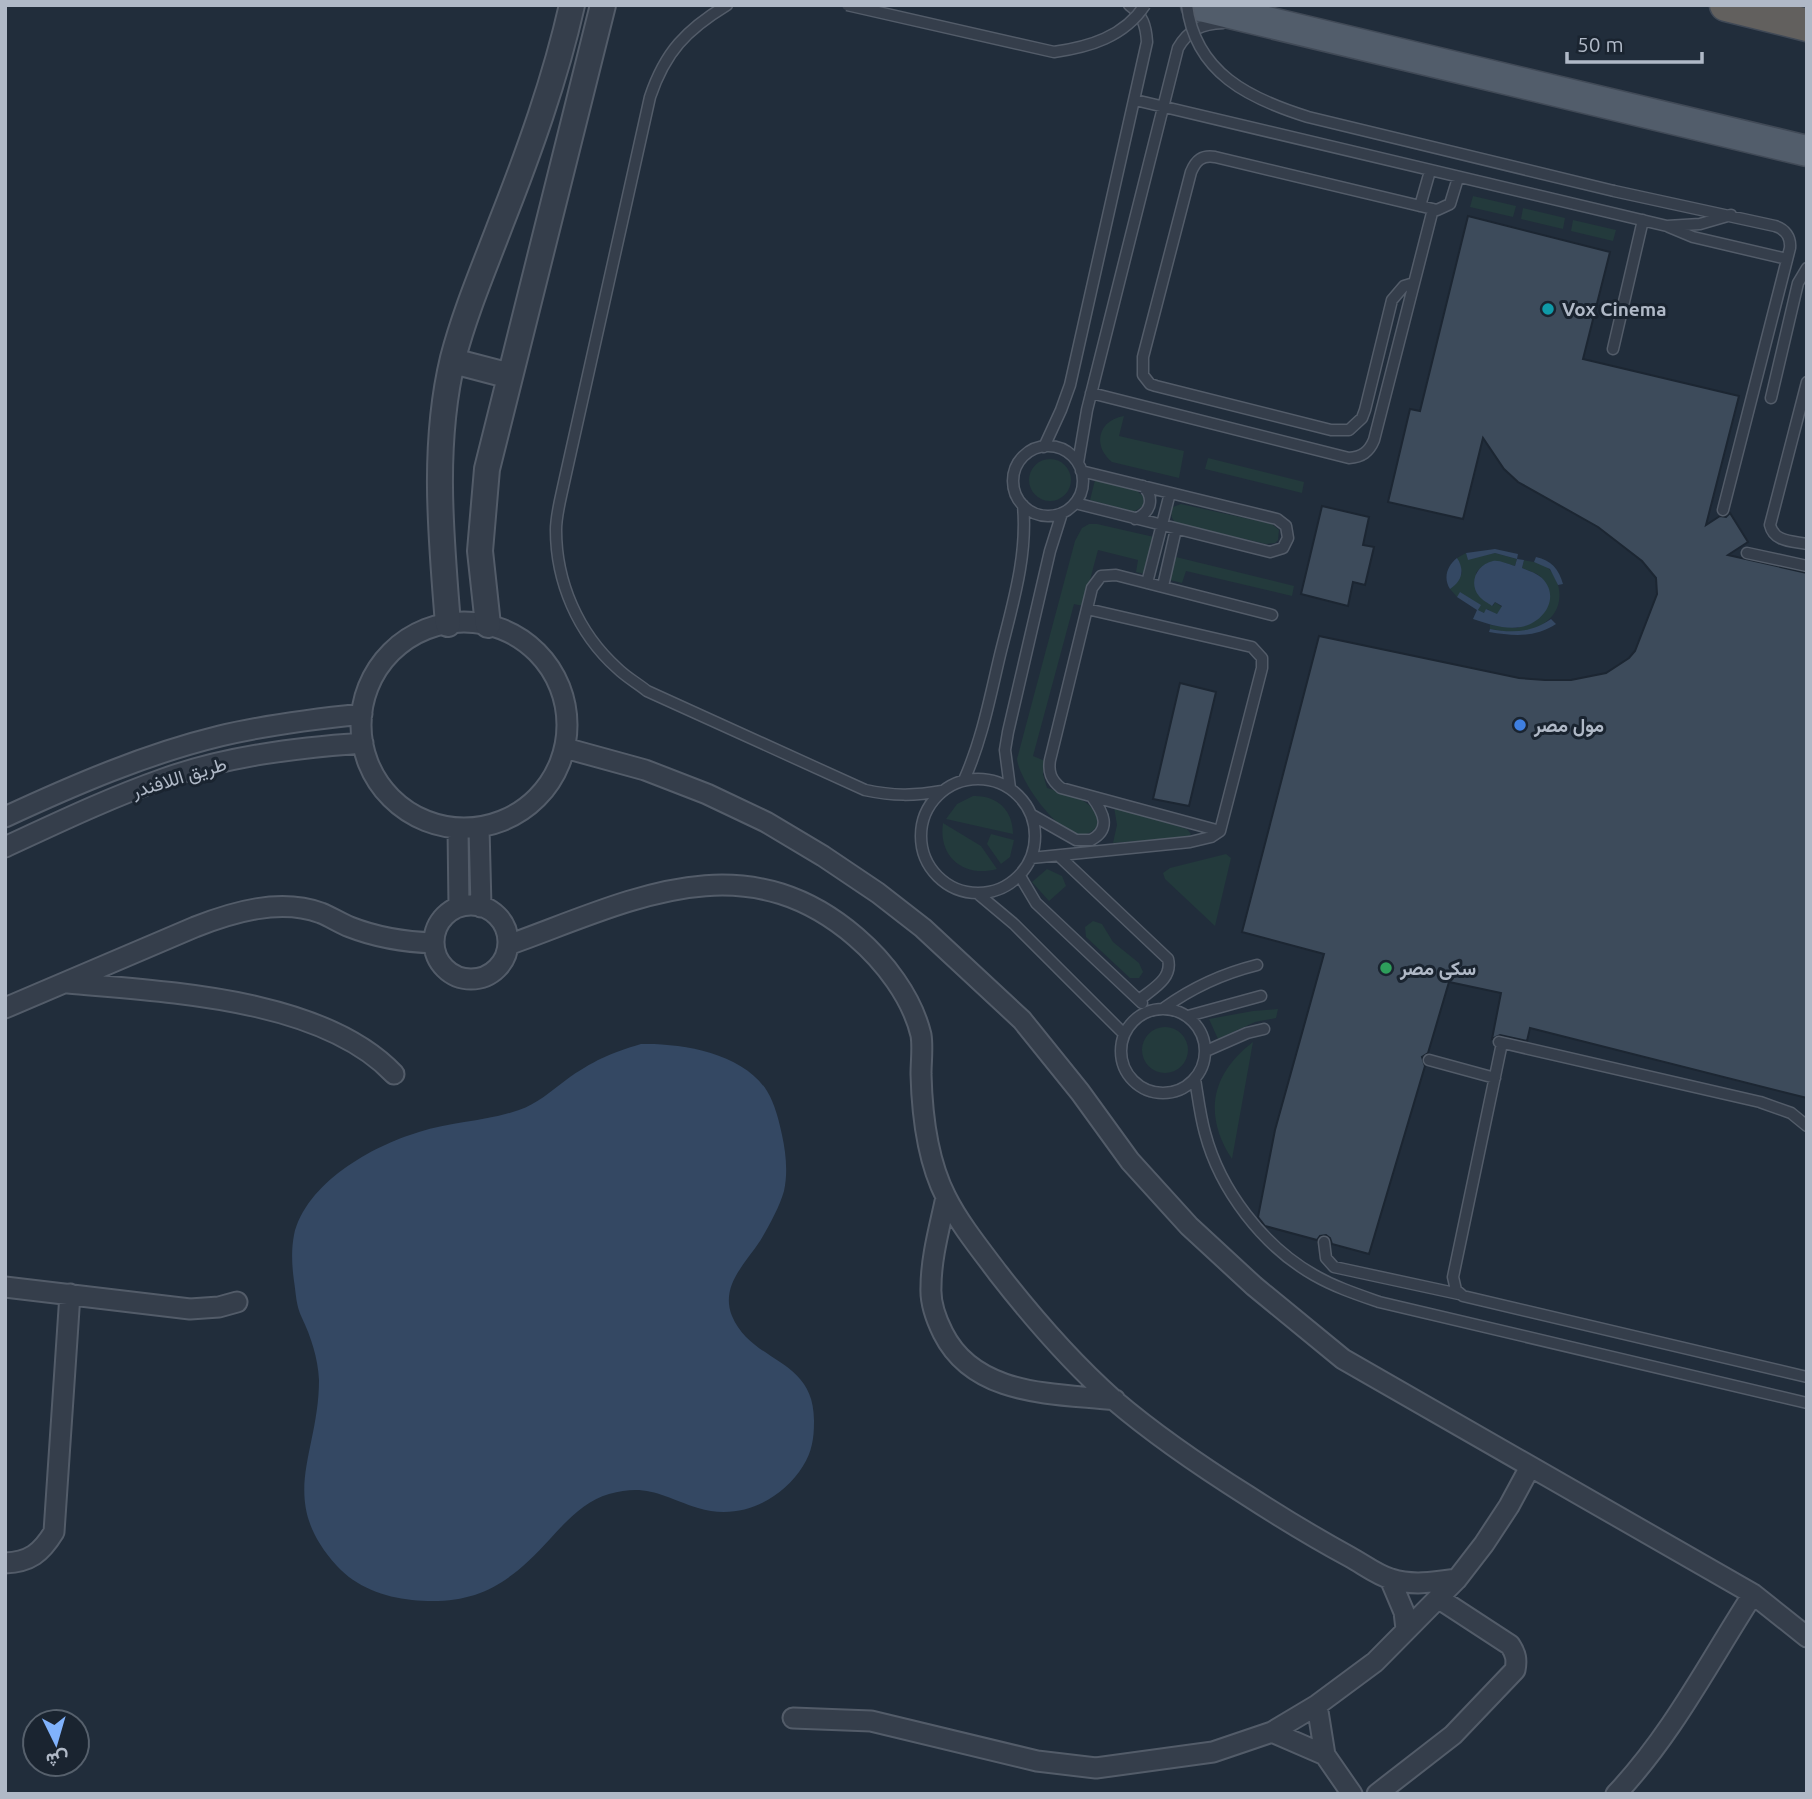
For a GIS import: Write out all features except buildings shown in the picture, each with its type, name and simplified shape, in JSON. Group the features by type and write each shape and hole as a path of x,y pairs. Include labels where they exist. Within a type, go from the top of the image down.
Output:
{"highway":[{"path":"1726,5 1807,24"}],"main road":[{"path":"1196,5 1807,151"}],"street":[{"path":"448,624 440,520 440,463 453,361 463,321 525,162 561,54 572,5"},
{"path":"488,625 480,551 487,469 603,5"},
{"path":"453,361 510,376"},
{"path":"468,622 488,625 525,641 540,655 561,689 567,708 568,728 565,748 552,781 527,807 504,820 479,827 458,828 425,820 395,802 374,775 363,743 362,715 371,682 389,654 416,634 448,624 468,622"},
{"name":"طريق اللافندر","path":"5,817 127,766 218,737 266,726 362,715"},
{"name":"طريق اللافندر","path":"5,847 77,813 164,779 262,754 363,743"},
{"path":"565,748 645,770 707,794 789,836 878,893 923,928 1022,1020 1130,1161 1189,1226 1254,1286 1343,1359 1753,1594 1807,1637"},
{"path":"479,827 481,906"},
{"path":"458,828 459,907"},
{"path":"508,945 645,896 679,887 713,884 748,886 781,894 813,907 843,925 869,948 891,974 909,1004 921,1036 924,1118 932,1158 946,1197 982,1252 1022,1305 1067,1354 1115,1400 1202,1467 1294,1526 1390,1579 1412,1583 1457,1579"},
{"path":"481,906 502,921 507,932 506,955 494,971 475,979 465,978 447,970 440,962 434,943 435,934 444,917 459,907 481,906"},
{"path":"5,1008 195,927 225,915 248,910 298,908 320,913 375,936 404,942 434,943"},
{"path":"66,983 195,995 250,1005 304,1021 355,1041 377,1056 394,1074"},
{"path":"946,1197 930,1290 936,1318 948,1343 967,1365 991,1380 1018,1389 1115,1400"},
{"path":"5,1287 205,1310 237,1302"},
{"path":"5,1563 18,1562 33,1556 44,1548 54,1532 70,1294"},
{"path":"793,1718 871,1721 1037,1761 1096,1768 1213,1752 1272,1732 1317,1705 1375,1662 1457,1579 1484,1544 1530,1467"},
{"path":"1390,1579 1404,1612 1406,1629"},
{"path":"1616,1794 1643,1766 1686,1704 1753,1594"},
{"path":"1377,1794 1453,1735 1514,1670 1517,1660 1510,1645 1438,1598"},
{"path":"1317,1705 1325,1755 1352,1794"},
{"path":"1272,1732 1325,1755"}],"lane":[{"path":"727,5 705,19 668,56 650,97 563,487 556,527 558,564 569,604 589,636 616,668 647,691 865,790 893,796 915,796 942,791 964,780 980,779 995,781 1010,788 1023,799 1032,814 1035,836 1031,858 1020,876 993,891 977,893 944,883 932,870 920,837 930,804 942,791"},
{"path":"847,5 1054,52 1086,48 1123,29 1145,5"},
{"path":"1044,447 1070,385 1147,42 1141,16 1129,5"},
{"path":"1187,5 1189,18 1203,54 1236,87 1271,106 1614,191 1731,215 1784,230 1790,243 1787,259 1723,510"},
{"path":"1074,503 1270,552 1283,548 1288,538 1286,526 1278,519 1143,486 1079,467 1063,450 1044,447 1026,454 1015,469 1014,489 1029,511 1045,516 1062,513 1080,494 1079,467 1091,393 1178,48 1189,32 1207,24 1257,20"},
{"path":"1135,100 1643,220 1693,237 1787,259"},
{"path":"1414,283 1404,286 1392,300 1365,410 1362,418 1349,430 1331,430 1156,386 1150,384 1143,375 1143,357 1191,172 1197,160 1202,157 1215,157 1433,209 1442,209 1450,204 1458,178"},
{"path":"1420,206 1430,171"},
{"path":"1091,393 1357,458 1371,448 1374,440 1433,209"},
{"path":"1667,226 1700,224 1731,215"},
{"path":"1613,349 1643,220"},
{"path":"1772,398 1798,283 1807,268"},
{"path":"1807,382 1770,525 1772,533 1779,538 1807,544"},
{"path":"1135,519 1141,517 1149,508 1150,496 1143,486"},
{"path":"1147,583 1170,493"},
{"path":"964,780 980,738 1021,566 1025,525 1023,505"},
{"path":"1010,788 1005,750 1050,551 1062,513"},
{"path":"1163,586 1176,529"},
{"path":"1747,553 1807,566"},
{"path":"1220,831 1061,788 1049,772 1050,760 1094,583 1101,576 1111,574 1272,615"},
{"path":"1031,858 1191,842 1211,837 1220,831 1262,668 1260,653 1252,647 1087,609"},
{"path":"1032,814 1076,840 1091,840 1102,831 1104,825 1102,811 1092,797"},
{"path":"1059,856 1168,959 1169,971 1166,977 1139,1000"},
{"path":"1020,876 1029,894 1043,911 1150,1010"},
{"path":"977,893 1014,924 1124,1034"},
{"path":"1164,1008 1207,981 1257,965"},
{"path":"1188,1016 1261,996"},
{"path":"1150,1010 1177,1010 1198,1026 1204,1038 1206,1051 1201,1071 1185,1088 1172,1093 1146,1090 1135,1083 1121,1060 1124,1034 1139,1016 1150,1010"},
{"path":"1206,1051 1264,1029"},
{"path":"1459,1294 1453,1277 1495,1078 1500,1042 1760,1102 1791,1113 1805,1124"},
{"path":"1429,1060 1495,1078"},
{"path":"1195,1079 1205,1133 1218,1167 1235,1199 1265,1236 1312,1274 1379,1302 1807,1403"},
{"path":"1324,1242 1326,1258 1334,1267 1807,1377"}],"green space":[{"path":"1473,196 1516,206 1513,217 1470,207"},
{"path":"1523,208 1565,218 1563,229 1521,219"},
{"path":"1573,220 1616,230 1613,241 1571,231"},
{"path":"1124,416 1119,436 1184,451 1179,478 1112,462 1106,456 1100,441 1101,434 1108,423"},
{"path":"1208,458 1304,482 1302,493 1205,469"},
{"path":"1050,459 1065,465 1071,480 1065,495 1050,501 1035,495 1029,480 1035,465"},
{"path":"1095,480 1137,491 1144,497 1143,506 1131,511 1090,500"},
{"path":"1181,504 1272,524 1279,530 1278,540 1266,544 1176,523 1172,510"},
{"path":"1089,524 1154,537 1145,574 1136,572 1138,560 1098,550 1083,606 1074,604 1033,756 1045,761 1043,774 1047,788 1081,800 1094,810 1097,826 1087,834 1075,833 1049,814 1027,784 1017,759 1075,541 1082,528"},
{"path":"1466,553 1468,559 1495,553 1517,559 1515,566 1494,562 1484,565 1476,573 1476,591 1493,606 1495,602 1502,607 1497,615 1487,609 1484,613 1478,610 1480,605 1461,593 1457,597 1450,589 1462,573 1457,558"},
{"path":"1176,557 1294,586 1292,596 1186,571 1182,583 1170,580"},
{"path":"1524,560 1546,566 1552,572 1559,593 1554,614 1544,624 1529,630 1514,632 1490,629 1490,625 1518,628 1543,579 1522,568"},
{"path":"973,796 989,798 1002,806 1010,818 1013,834 946,819 957,804"},
{"path":"1114,807 1187,829 1191,834 1188,837 1113,843 1117,825"},
{"path":"943,823 981,846 997,869 974,870 956,862 945,846"},
{"path":"991,834 1014,840 1010,857 1001,864 987,844"},
{"path":"1226,854 1231,858 1215,926 1165,879 1163,873 1170,868"},
{"path":"1047,869 1062,876 1066,886 1049,901 1032,882"},
{"path":"1093,921 1102,924 1113,942 1139,963 1143,972 1139,978 1130,978 1086,937 1085,927"},
{"path":"1278,1009 1276,1018 1255,1022 1218,1039 1209,1019 1253,1011"},
{"path":"1165,1027 1174,1028 1181,1034 1187,1041 1187,1059 1181,1066 1174,1072 1165,1073 1156,1072 1149,1066 1143,1059 1142,1050 1143,1041 1149,1034 1156,1028"},
{"path":"1253,1042 1232,1159 1217,1127 1216,1096 1220,1081 1228,1068"}],"water":[{"path":"1495,549 1518,554 1517,559 1495,553 1468,560 1466,553"},
{"path":"1536,557 1554,566 1563,584 1558,585 1550,569 1534,562"},
{"path":"1457,558 1461,575 1450,589 1447,572"},
{"path":"1517,559 1524,560 1522,568 1540,576 1547,585 1550,601 1543,615 1529,625 1515,628 1473,619 1477,610 1457,597 1460,592 1481,605 1478,610 1484,613 1486,609 1497,614 1502,606 1495,602 1492,606 1483,600 1476,591 1474,580 1479,570 1487,563 1498,561 1515,566"},
{"path":"1551,619 1556,624 1532,634 1489,632 1490,629 1529,629"},
{"path":"641,1044 693,1048 727,1059 756,1078 772,1101 785,1149 784,1191 767,1229 736,1276 729,1295 729,1305 741,1332 753,1344 794,1373 812,1401 814,1434 806,1461 783,1489 758,1505 743,1510 713,1511 665,1496 634,1490 600,1497 569,1519 520,1569 489,1589 473,1595 435,1601 412,1600 381,1593 362,1585 337,1566 319,1542 308,1519 304,1497 319,1380 314,1348 297,1304 293,1276 293,1241 301,1216 326,1183 343,1169 381,1147 431,1129 507,1114 526,1107 593,1063"}],"place":[{"name":"Vox Cinema","path":"1548,309"},
{"name":"مول مصر","path":"1520,725"},
{"name":"سكى مصر","path":"1386,968"}]}
